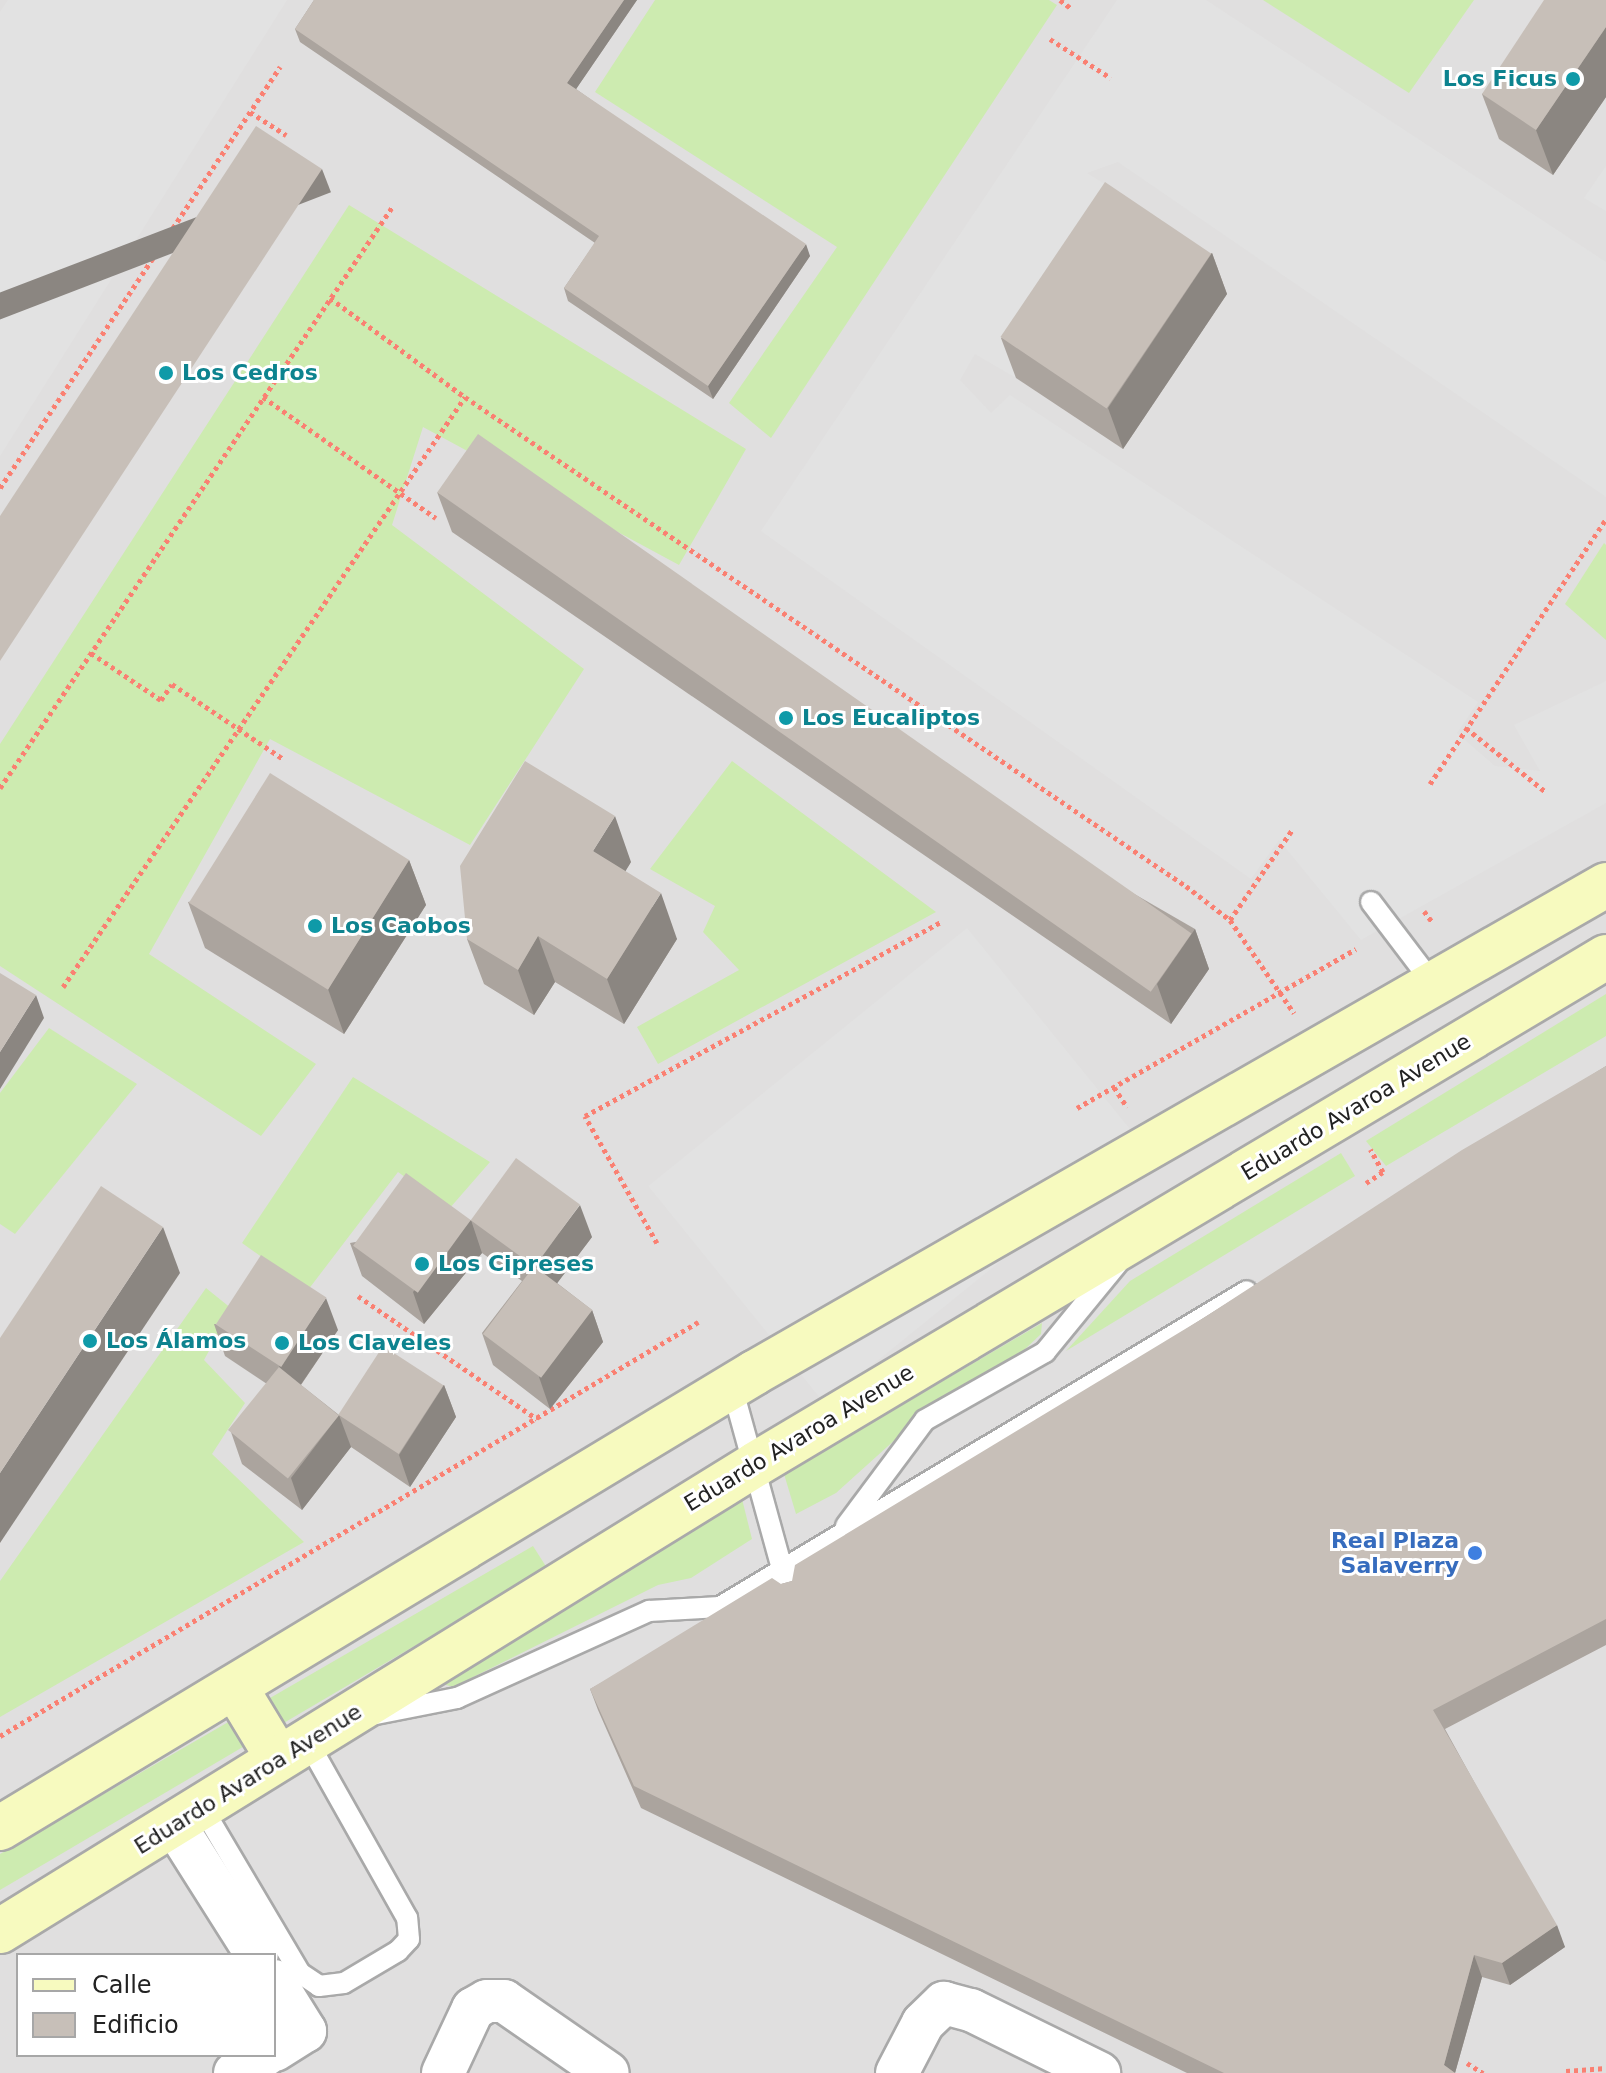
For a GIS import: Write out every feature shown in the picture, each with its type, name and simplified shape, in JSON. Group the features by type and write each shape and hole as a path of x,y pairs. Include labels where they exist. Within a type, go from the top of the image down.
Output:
{"main road":[{"path":"0,1828 732,1387 1143,1146 1434,985 1606,885"},
{"name":"Eduardo Avaroa Avenue","path":"0,1931 189,1818 756,1464 1606,957"},
{"path":"235,1687 310,1740"}],"street":[{"path":"189,1818 256,1953"},
{"path":"276,1984 305,2031 276,2049"},
{"path":"443,2073 473,2009 487,2001 504,2001 608,2073"},
{"path":"897,2073 923,2023 944,2003 971,2010 1082,2069"},
{"path":"235,2073 262,2057"}],"lane":[{"path":"1371,902 1434,985"},
{"path":"839,1536 925,1420 1045,1352 1143,1232"},
{"path":"189,1818 300,1973 319,1986 344,1983 398,1951 409,1939 407,1918 310,1740 457,1698 649,1611 720,1607 1259,1284"},
{"path":"732,1387 791,1593"}],"path":[{"path":"1060,0 1072,9"},
{"path":"1050,39 1111,78"},
{"path":"0,488 280,67"},
{"path":"250,112 286,135"},
{"path":"0,788 393,206"},
{"path":"330,298 465,397 701,552 1230,920 1281,990 1299,1023"},
{"path":"263,397 436,518"},
{"path":"63,987 465,397"},
{"path":"1430,784 1606,519"},
{"path":"91,653 161,700 172,684 283,759"},
{"path":"1466,728 1546,792"},
{"path":"1230,920 1292,830"},
{"path":"657,1243 585,1116 942,921"},
{"path":"1077,1108 1356,949"},
{"path":"1366,1183 1383,1172 1368,1145"},
{"path":"358,1296 537,1419"},
{"path":"0,1736 698,1322"},
{"path":"1467,2063 1483,2073"},
{"path":"1566,2071 1606,2068"}],"shaded area":[{"path":"0,0 1606,0 1606,2073 0,2073"},
{"path":"8,0 287,0 0,456 0,12"},
{"path":"1117,0 1206,0 1606,262 1606,497 1118,162 1087,173 1164,221 1150,243 1016,378 975,354 960,380 991,413 1010,395 1478,702 1457,733 1495,766 1540,771 1514,725 1606,681 1606,803 1361,940 1279,840 1251,879 761,531"},
{"path":"1606,166 1606,211 1584,198"},
{"path":"967,928 1143,1146 825,1404 648,1186"}],"green space":[{"path":"655,0 1049,0 1057,5 771,438 729,403 837,247 595,92"},
{"path":"1263,0 1474,0 1409,93"},
{"path":"349,205 746,449 679,565 423,427 392,525 584,669 470,845 270,739 149,954 316,1064 261,1136 0,966 0,744"},
{"path":"1604,543 1606,545 1606,640 1565,604"},
{"path":"732,761 936,912 658,1064 637,1027 739,970 703,932 715,906 650,869"},
{"path":"1606,994 1606,1036 1386,1166 1366,1141"},
{"path":"49,1028 137,1084 15,1234 0,1224 0,1093"},
{"path":"353,1077 490,1162 449,1209 398,1172 308,1290 242,1243"},
{"path":"1341,1153 1355,1176 1066,1351 1130,1281"},
{"path":"206,1288 232,1309 204,1360 245,1403 212,1454 304,1542 0,1717 0,1581"},
{"path":"1042,1323 1041,1334 1022,1352 928,1410 836,1493 796,1514 784,1474"},
{"path":"742,1499 752,1539 691,1578 658,1585 453,1687 443,1684 440,1676"},
{"path":"533,1546 547,1568 0,1890 0,1854"}],"building":[{"path":"314,0 624,0 567,83 806,244 708,386 564,288 599,236 295,29"},
{"path":"1544,0 1606,0 1606,27 1536,130 1482,94"},
{"name":"Los Cedros","path":"256,126 322,169 0,661 0,516"},
{"path":"1105,182 1211,254 1107,409 1000,337"},
{"name":"Los Eucaliptos","path":"478,434 1191,934 1151,992 437,492"},
{"path":"525,761 615,816 593,851 661,893 607,979 538,936 518,970 467,939 460,866"},
{"name":"Los Caobos","path":"270,773 409,860 328,990 189,903"},
{"path":"0,973 36,995 0,1052"},
{"path":"1606,1066 1606,1619 1433,1710 1557,1925 1502,1963 1474,1955 1444,2065 1455,2073 1224,2073 634,1786 590,1689 772,1578 781,1584 792,1581 795,1565 1205,1317 1462,1150"},
{"path":"516,1158 580,1204 535,1267 471,1220"},
{"path":"406,1173 471,1220 418,1293 353,1246"},
{"path":"101,1186 163,1227 0,1473 0,1338"},
{"path":"261,1255 326,1297 281,1367 216,1325"},
{"path":"534,1266 592,1310 541,1378 483,1334"},
{"path":"383,1346 443,1385 399,1454 338,1415"},
{"path":"279,1367 339,1415 288,1478 228,1430"}],"place":[{"name":"Los Ficus","path":"1573,79"},
{"name":"Los Cedros","path":"166,373"},
{"name":"Los Eucaliptos","path":"786,718"},
{"name":"Los Caobos","path":"315,926"},
{"name":"Los Cipreses","path":"422,1264"},
{"name":"Los Álamos","path":"90,1341"},
{"name":"Los Claveles","path":"282,1343"},
{"name":"Real Plaza Salaverry","path":"1475,1553"}]}
